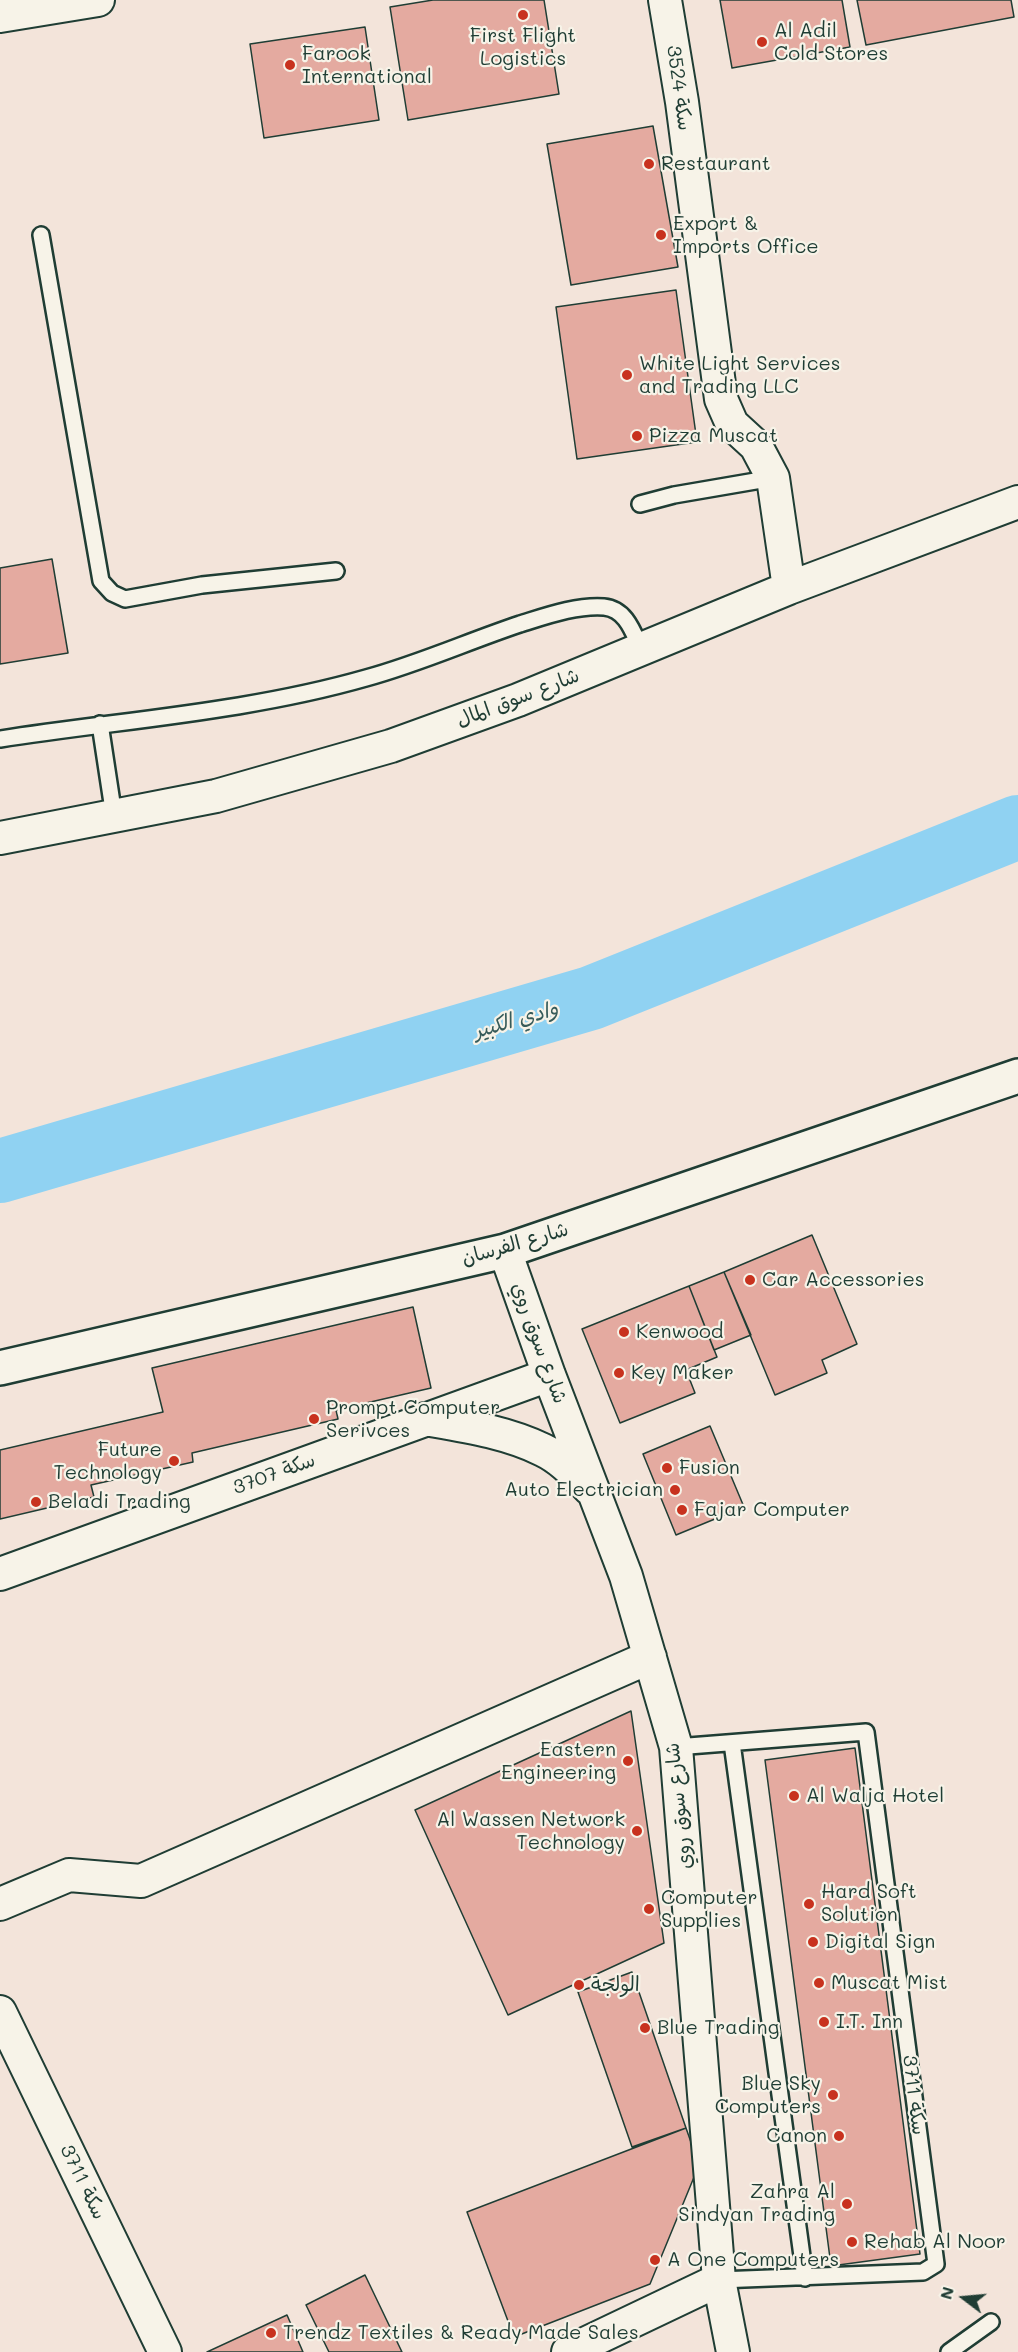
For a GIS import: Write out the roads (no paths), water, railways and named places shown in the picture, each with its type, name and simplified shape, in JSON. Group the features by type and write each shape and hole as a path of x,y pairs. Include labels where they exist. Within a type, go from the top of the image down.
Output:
{"street":[{"path":"0,16 98,0"},
{"name":"سكة 3524","path":"666,0 682,102 721,399 732,424 756,446 773,478 789,588"},
{"name":"شارع سوق المال","path":"0,838 216,796 391,746 518,700 789,588 1018,502"},
{"name":"شارع الفرسان","path":"0,1368 505,1251 1018,1076"},
{"name":"شارع سوق روي","path":"505,1251 549,1375 626,1576 676,1747 719,2280 733,2352"},
{"name":"سكة 3707","path":"0,1574 549,1375"},
{"path":"424,1419 489,1430 544,1450 566,1465 596,1494"},
{"path":"0,1904 69,1875 141,1881 650,1657"},
{"name":"سكة 3711","path":"0,2012 165,2352"},
{"name":"سكة 3711","path":"568,2352 719,2280"}],"lane":[{"path":"41,235 101,580 112,593 124,599 202,585 336,571"},
{"path":"640,504 674,495 773,478"},
{"path":"0,739 100,724 230,709 367,678 519,625 578,609 606,607 626,617 641,649"},
{"path":"100,724 114,816"},
{"name":"سكة 3711","path":"676,1747 866,1732 936,2264 923,2272 719,2280"},
{"path":"732,1743 805,2278"},
{"path":"949,2352 991,2322"}],"waterway":[{"name":"وادي الكبير","path":"0,1171 591,998 1018,827"}],"place":[{"name":"First Flight Logistics","path":"523,15"},
{"name":"Al Adil Cold Stores","path":"762,42"},
{"name":"Farook International","path":"290,65"},
{"name":"Restaurant","path":"649,164"},
{"name":"Export & Imports Office","path":"661,235"},
{"name":"White Light Services and Trading LLC","path":"627,375"},
{"name":"Pizza Muscat","path":"637,436"},
{"name":"Car Accessories","path":"750,1280"},
{"name":"Kenwood","path":"624,1332"},
{"name":"Key Maker","path":"619,1373"},
{"name":"Prompt Computer Serivces","path":"314,1419"},
{"name":"Future Technology","path":"174,1461"},
{"name":"Fusion","path":"667,1468"},
{"name":"Auto Electrician","path":"675,1490"},
{"name":"Beladi Trading","path":"36,1502"},
{"name":"Fajar Computer","path":"682,1510"},
{"name":"Eastern Engineering","path":"628,1761"},
{"name":"Al Walja Hotel","path":"794,1796"},
{"name":"Al Wassen Network Technology","path":"637,1831"},
{"name":"Hard Soft Solution","path":"809,1904"},
{"name":"Computer Supplies","path":"649,1909"},
{"name":"Digital Sign","path":"813,1942"},
{"name":"Muscat Mist","path":"819,1983"},
{"name":"الولجة","path":"579,1985"},
{"name":"I.T. Inn","path":"824,2022"},
{"name":"Blue Trading","path":"645,2028"},
{"name":"Blue Sky Computers","path":"833,2095"},
{"name":"Canon","path":"839,2136"},
{"name":"Zahra Al Sindyan Trading","path":"847,2204"},
{"name":"Rehab Al Noor","path":"852,2242"},
{"name":"A One Computers","path":"655,2260"},
{"name":"Trendz Textiles & Ready Made Sales","path":"271,2333"}]}
